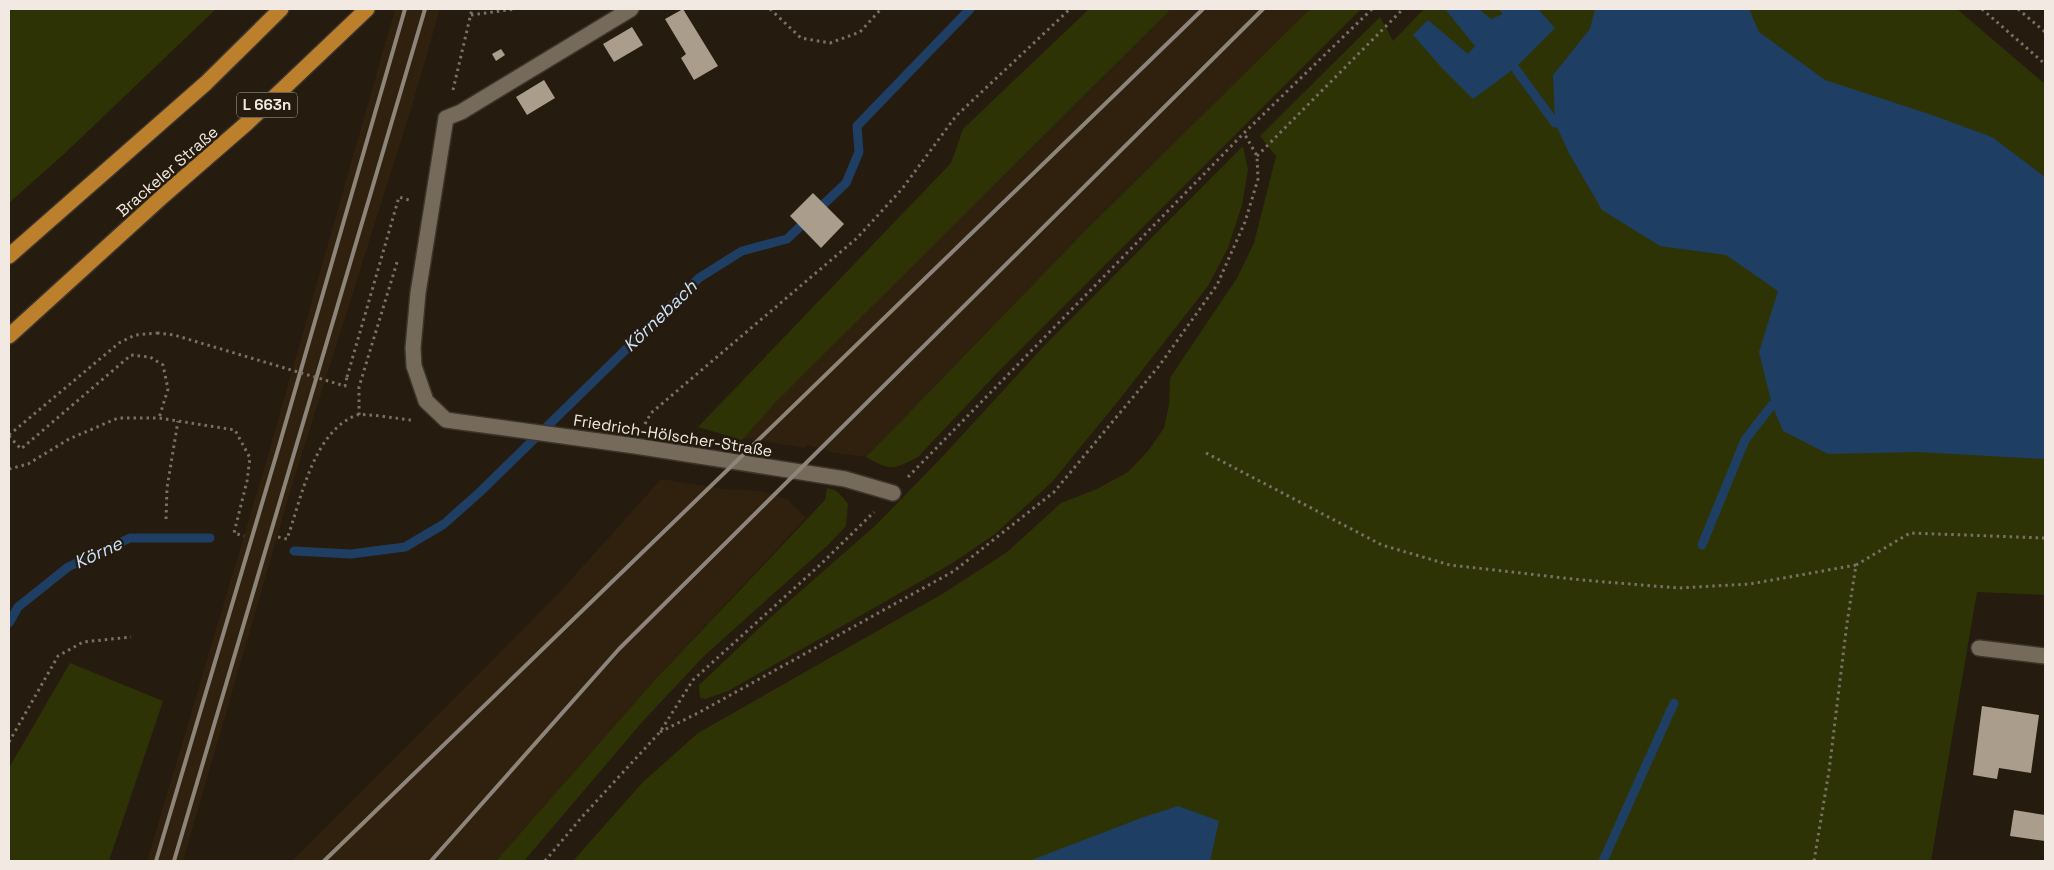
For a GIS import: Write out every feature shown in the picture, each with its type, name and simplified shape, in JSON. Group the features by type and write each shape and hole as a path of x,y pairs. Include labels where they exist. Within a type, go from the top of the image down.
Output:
{"highway":[{"path":"12,253 206,83 281,9"},
{"name":"Brackeler Straße","path":"9,336 163,196 247,124 367,9"}],"street":[{"path":"446,420 426,401 414,366 413,348 418,293 446,118 461,112 632,9"},
{"name":"Friedrich-Hölscher-Straße","path":"446,420 635,446 844,479 893,493"},
{"path":"1978,648 2045,656"}],"path":[{"path":"446,118 472,9"},
{"path":"470,15 515,9"},
{"path":"770,9 801,38 830,43 860,32 881,9"},
{"path":"635,446 650,413 856,238 902,189 956,116 1070,9"},
{"path":"545,861 581,818 660,732 693,680 821,564 893,493 1244,134 1372,9"},
{"path":"1257,156 1404,9"},
{"path":"1982,9 2045,64"},
{"path":"2018,9 2045,32"},
{"path":"660,732 698,713 954,571 1054,492 1159,366 1217,285 1246,222 1258,179 1257,156 1244,134"},
{"path":"159,418 168,389 163,365 150,357 131,356 21,450 9,435 119,343 135,335 157,333 182,337 344,386 399,197 416,202"},
{"path":"358,415 359,387 398,257"},
{"path":"278,537 287,539 315,458 326,440 343,424 358,415 426,422 446,420"},
{"path":"9,469 28,464 69,439 118,418 159,418 235,430 250,458 247,482 234,533 244,536"},
{"path":"166,519 167,488 178,421"},
{"path":"1206,454 1382,546 1450,565 1582,580 1678,588 1750,584 1856,565 1910,533 2045,538"},
{"path":"1814,861 1829,771 1846,623 1856,565"},
{"path":"9,742 58,656 83,642 131,637"}],"shaded area":[{"path":"395,9 440,9 412,106 294,479 183,861 147,861 264,469"},
{"path":"1171,9 1310,9 1085,231 866,457 835,453 808,445 804,448 743,438 776,402"},
{"path":"661,479 725,489 763,491 788,500 806,518 653,682 496,861 292,861 558,594"}],"green space":[{"path":"9,9 216,9 64,154 9,203"},
{"path":"1089,9 1171,9 776,402 742,440 698,427 951,163 963,129"},
{"path":"1310,9 1361,9 998,372 918,457 897,466 887,467 866,457 1085,231"},
{"path":"1424,9 1957,9 2045,84 2045,595 1977,592 1931,861 573,861 643,782 698,733 944,593 1007,552 1061,503 1097,489 1128,472 1148,451 1164,428 1169,405 1170,378 1237,278 1254,243 1276,156 1260,136 1380,17 1393,41"},
{"path":"1243,146 1248,170 1242,205 1228,248 1208,286 1052,482 995,534 951,564 728,691 705,699 700,698 699,685 771,617 876,525 943,456 1043,347"},
{"path":"827,488 836,491 848,504 846,526 829,544 704,656 643,721 524,861 496,861 653,682 825,500"},
{"path":"70,663 163,701 109,861 9,861 9,768"}],"water":[{"path":"1445,9 1479,9 1491,19 1503,14 1498,9 1538,9 1555,28 1515,68 1473,99 1413,35 1428,20 1468,54 1475,46"},
{"path":"1595,9 1749,9 1759,32 1825,80 1992,137 2045,177 2045,459 1917,452 1828,454 1783,431 1772,405 1759,352 1778,291 1726,255 1660,246 1602,210 1569,153 1555,123 1553,75 1590,29"},
{"path":"1178,806 1219,821 1210,861 1029,861 1141,818"}],"building":[{"path":"683,9 718,66 694,80 681,58 686,54 665,19"},
{"path":"632,27 643,45 614,62 603,44"},
{"path":"501,49 505,55 496,61 492,54"},
{"path":"544,80 555,98 527,115 516,97"},
{"path":"813,193 844,224 821,248 790,216"},
{"path":"1982,706 2039,715 2031,773 1999,768 1997,779 1973,775"},
{"path":"2014,810 2045,815 2045,841 2010,836"}],"waterway":[{"name":"Körnebach","path":"294,551 351,554 405,547 444,524 481,491 699,278 742,251 787,239 846,183 859,152 857,126 970,9"},
{"path":"1515,68 1555,123"},
{"path":"1702,545 1745,440 1772,405"},
{"name":"Körne","path":"9,623 18,607 68,567 130,538 210,538"},
{"path":"1603,861 1674,703"}],"railway":[{"path":"156,861 279,446 405,9"},
{"path":"174,861 425,9"},
{"path":"324,861 1203,9"},
{"path":"431,861 619,649 1263,9"}]}
